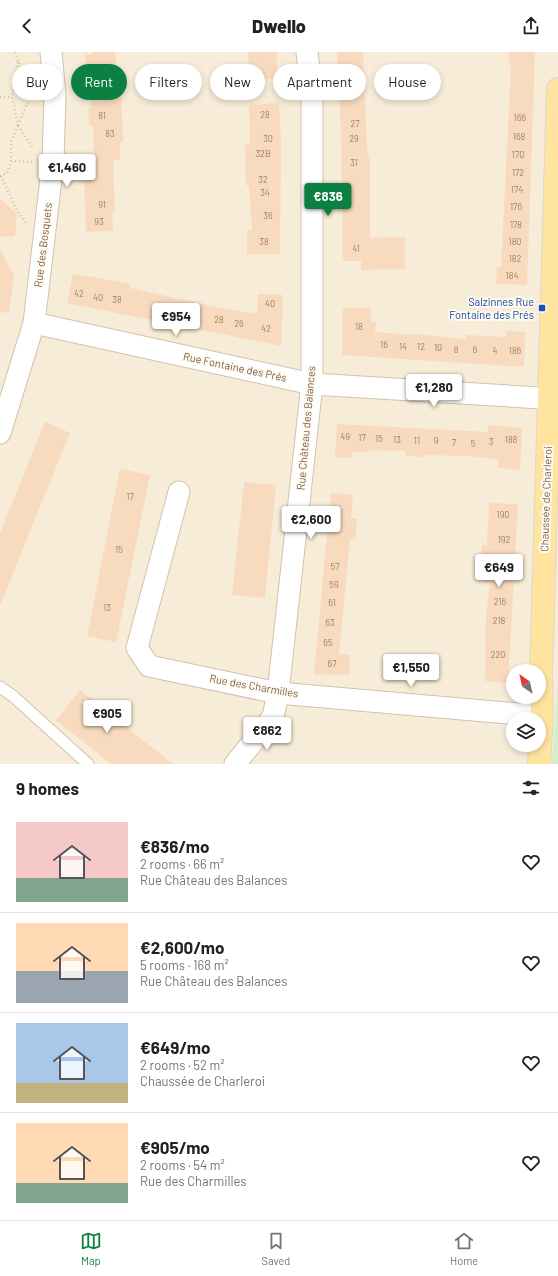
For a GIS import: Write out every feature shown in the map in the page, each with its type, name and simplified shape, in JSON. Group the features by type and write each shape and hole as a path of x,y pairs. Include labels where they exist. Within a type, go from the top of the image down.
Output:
{"main road":[{"name":"Chaussée de Charleroi","path":"542,712 541,674 554,399 558,89"},
{"name":"Chaussée de Charleroi","path":"544,712 546,706 558,453"},
{"name":"Chaussée de Charleroi","path":"539,764 540,752"}],"street":[{"name":"Rue des Bosquets","path":"51,52 52,64"},
{"name":"Rue Château des Balances","path":"235,764 273,717 278,693 312,384 312,97 307,52"},
{"name":"Rue des Bosquets","path":"0,433 34,323 53,162 55,100"},
{"name":"Rue Fontaine des Prés","path":"34,323 312,384 554,399"},
{"name":"Rue des Charmilles","path":"179,492 137,648 149,666 278,693 506,713"}],"lane":[{"path":"0,688 13,696 88,764"}],"path":[{"path":"15,52 19,64"},
{"path":"0,97 12,97"},
{"path":"13,100 18,125"},
{"path":"29,100 12,143 11,161 7,173 1,176 17,211 42,246"}],"shaded area":[{"path":"0,52 558,52 558,764 0,764"}],"green space":[{"path":"558,681 558,764 552,764 552,762"}],"building":[{"path":"92,52 115,52 116,64 85,64 85,55 93,54"},
{"path":"248,52 277,52 277,64 273,64 273,78 265,78 265,64 249,64"},
{"path":"337,52 363,52 363,64 338,64"},
{"path":"509,52 535,52 527,285 496,284 497,267 501,267 511,66 509,66"},
{"path":"91,100 121,100 123,142 120,143 120,160 113,160 115,213 112,213 113,231 86,232 84,178 87,178 87,161 94,160 93,126 89,126 88,108 91,108"},
{"path":"339,100 365,100 367,149 370,161 370,238 405,237 405,269 361,270 361,261 343,261"},
{"path":"279,102 281,144 280,254 247,254 247,230 252,230 249,186 246,185 245,144 250,144 249,106"},
{"path":"0,198 17,214 15,236 0,237"},
{"path":"0,250 14,275 9,313 0,312"},
{"path":"73,274 130,284 130,288 211,306 257,314 258,294 283,295 281,346 67,303"},
{"path":"343,308 371,308 371,322 376,322 375,332 466,339 466,335 506,337 506,331 525,332 524,367 342,355"},
{"path":"45,422 70,433 0,605 0,533"},
{"path":"337,424 488,432 488,425 522,428 520,470 498,468 498,459 464,456 406,456 405,451 370,450 369,452 353,452 352,458 335,457"},
{"path":"120,469 150,475 116,642 87,636"},
{"path":"244,482 276,485 265,598 232,595"},
{"path":"331,493 353,495 351,518 357,519 355,539 350,539 339,654 350,655 349,675 314,674"},
{"path":"489,503 518,504 509,664 506,664 506,683 485,681 486,616 490,583 484,582 484,574 481,573 482,545 487,545"},
{"path":"80,690 173,764 111,764 56,720"}],"place":[{"name":"Salzinnes Rue Fontaine des Prés","path":"542,308"}]}
